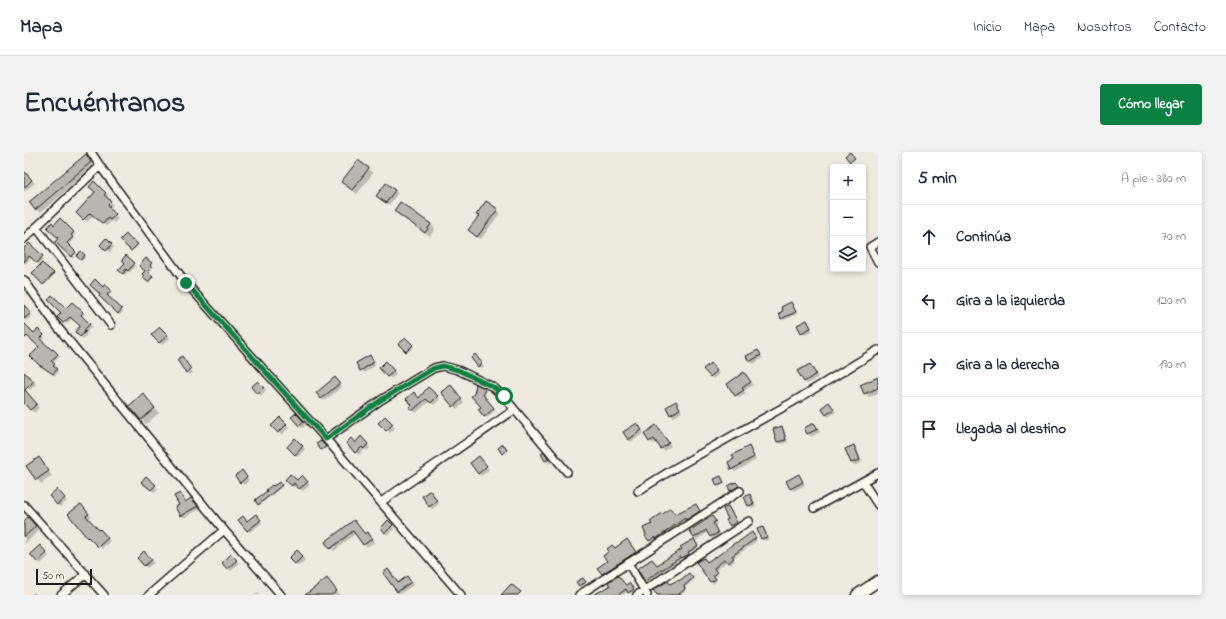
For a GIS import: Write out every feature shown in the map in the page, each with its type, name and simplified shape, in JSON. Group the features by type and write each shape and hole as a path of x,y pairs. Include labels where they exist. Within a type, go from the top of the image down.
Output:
{"street":[{"path":"91,152 186,283 326,439 461,595"},
{"path":"24,239 100,166"},
{"path":"36,227 111,325"},
{"path":"878,242 870,247 878,262"},
{"path":"24,280 56,325 224,530 281,595"},
{"path":"638,491 675,468 792,403 878,350"},
{"path":"326,439 381,400 434,368 443,366 458,370 493,387 504,396 514,410 567,472"},
{"path":"381,502 514,410"},
{"path":"814,508 878,473"},
{"path":"863,482 878,505"},
{"path":"579,595 740,491"},
{"path":"24,505 104,595"},
{"path":"637,595 646,592 749,521"},
{"path":"149,595 224,530"},
{"path":"628,563 646,592"},
{"path":"61,595 86,574"},
{"path":"857,595 878,581"}],"building":[{"path":"850,152 855,158 850,162 845,156"},
{"path":"86,154 91,162 35,210 29,202"},
{"path":"358,160 369,168 352,190 341,182"},
{"path":"24,171 32,180 24,188"},
{"path":"94,181 106,193 104,195 111,201 108,204 110,206 108,207 116,214 110,220 108,218 103,224 90,213 83,220 76,213 95,192 89,187"},
{"path":"386,183 395,190 386,203 376,196"},
{"path":"486,201 498,209 477,237 468,230 479,216 476,215"},
{"path":"400,202 431,224 425,233 394,211"},
{"path":"60,218 74,232 71,235 73,237 67,243 76,252 71,257 55,242 58,238 47,228 52,222 54,225"},
{"path":"126,234 132,241 133,240 138,244 131,251 120,240"},
{"path":"106,238 112,244 106,251 100,245"},
{"path":"29,243 43,256 37,263 29,256 24,262 24,248"},
{"path":"81,251 85,255 81,260 76,256"},
{"path":"126,255 135,263 128,271 126,269 123,274 118,270 125,263 122,260"},
{"path":"146,258 152,263 150,265 152,267 148,271 153,276 148,282 142,277 144,276 142,274 145,271 139,266"},
{"path":"42,263 54,273 43,285 32,273"},
{"path":"95,279 103,287 105,284 111,290 107,295 122,309 118,314 90,285"},
{"path":"52,295 66,308 72,302 83,312 81,315 90,324 80,337 75,332 80,326 70,317 63,323 57,317 61,313 48,300"},
{"path":"791,302 796,312 781,319 779,313 783,311 781,307"},
{"path":"24,305 31,313 24,319"},
{"path":"807,320 811,328 801,333 797,325"},
{"path":"24,323 34,333 38,329 44,335 40,339 58,354 51,361 55,364 53,366 57,369 53,374 38,364 30,356 39,347 27,336 24,339"},
{"path":"160,327 168,335 159,343 151,335"},
{"path":"406,338 413,345 406,352 398,344"},
{"path":"758,350 761,355 749,362 746,356"},
{"path":"475,354 482,363 478,367 471,358"},
{"path":"370,355 374,362 360,371 356,363"},
{"path":"182,356 191,369 186,373 177,360"},
{"path":"386,361 394,371 387,377 379,368"},
{"path":"711,363 717,371 710,377 703,369"},
{"path":"810,364 816,374 804,382 797,371"},
{"path":"24,372 34,381 25,390 37,404 30,410 24,403"},
{"path":"744,372 751,382 742,388 744,390 735,396 727,384"},
{"path":"335,377 340,383 321,399 316,393"},
{"path":"878,377 878,388 864,394 860,385"},
{"path":"258,381 264,387 257,394 251,387"},
{"path":"476,384 485,388 483,394 494,408 484,417 478,409 481,407 471,396 474,394"},
{"path":"451,385 462,399 453,407 441,392"},
{"path":"428,387 438,396 431,403 426,399 412,411 409,408 412,405 406,399 414,392 419,398"},
{"path":"143,393 155,408 141,420 129,406"},
{"path":"676,401 680,409 670,415 666,407"},
{"path":"829,402 834,409 826,415 821,408"},
{"path":"296,413 304,422 299,426 291,417"},
{"path":"385,416 393,424 386,431 378,423"},
{"path":"280,417 287,424 278,433 271,426"},
{"path":"637,423 642,430 628,440 623,432"},
{"path":"814,423 818,429 807,434 804,428"},
{"path":"656,425 669,443 661,449 654,439 649,442 644,434"},
{"path":"782,426 786,440 777,442 773,429"},
{"path":"361,436 368,444 364,449 362,447 355,453 346,443 351,438 355,443"},
{"path":"295,438 303,446 295,455 287,447"},
{"path":"321,441 326,447 321,450 316,444"},
{"path":"503,444 507,450 502,454 498,448"},
{"path":"854,445 860,460 851,463 845,449"},
{"path":"749,446 754,457 731,470 728,462 734,459 732,455"},
{"path":"544,452 549,459 545,461 541,454"},
{"path":"479,456 487,466 478,474 470,463"},
{"path":"39,457 49,471 36,480 26,466"},
{"path":"242,470 247,477 240,483 235,476"},
{"path":"290,474 297,480 302,475 308,482 299,489 294,483 292,486 285,480"},
{"path":"799,474 803,482 790,489 786,481"},
{"path":"146,476 156,485 151,490 141,482"},
{"path":"721,476 724,483 717,486 714,479"},
{"path":"280,482 282,485 258,505 255,500 272,485 273,486"},
{"path":"736,482 739,486 730,491 728,486"},
{"path":"57,489 65,498 57,505 49,496"},
{"path":"430,490 437,501 429,507 422,496"},
{"path":"180,493 185,502 191,498 198,506 180,516 175,507 179,505 174,496"},
{"path":"750,494 754,504 748,506 744,497"},
{"path":"81,504 89,514 86,516 108,538 98,547 88,537 87,538 68,514"},
{"path":"696,504 700,511 686,520 685,518 656,539 655,537 649,541 645,536 646,535 643,528 652,524 650,522 662,513 663,514 670,508 675,514"},
{"path":"728,506 737,522 730,526 726,520 728,519 723,509"},
{"path":"256,514 261,520 247,531 238,520 243,516 247,521"},
{"path":"712,516 716,521 713,523 718,533 710,537 706,530 694,538 689,531"},
{"path":"28,517 36,526 24,537 24,521"},
{"path":"354,520 365,534 368,532 372,539 363,545 353,531 330,549 325,542"},
{"path":"388,520 393,525 385,533 381,528"},
{"path":"763,527 767,537 761,539 757,529"},
{"path":"752,532 756,538 732,556 734,558 728,563 725,559 714,568 717,573 713,575 716,579 710,582 696,562 704,558 707,562"},
{"path":"627,539 636,552 602,574 597,568 607,561 603,556 609,551 607,549 612,545 615,548"},
{"path":"694,539 698,546 688,552 689,554 682,558 681,557 645,581 637,569 652,559 657,565 682,549 680,547"},
{"path":"40,545 47,553 37,562 30,554"},
{"path":"297,550 303,556 295,564 289,558"},
{"path":"144,551 152,560 144,566 137,558"},
{"path":"231,554 237,560 227,569 222,563"},
{"path":"388,569 398,583 407,576 411,582 397,592 383,573"},
{"path":"689,573 693,578 684,586 685,589 678,595 657,595 653,590 668,581 670,584 678,580 679,581"},
{"path":"618,576 626,585 629,583 634,589 628,593 626,589 618,595 593,595 610,586 608,582"},
{"path":"327,578 337,591 332,595 305,595"},
{"path":"583,578 586,582 579,586 576,582"},
{"path":"511,584 521,592 518,595 501,595"}],"route":[{"path":"186,283 326,439 381,400 434,368 443,366 458,370 493,387 504,396"}]}
